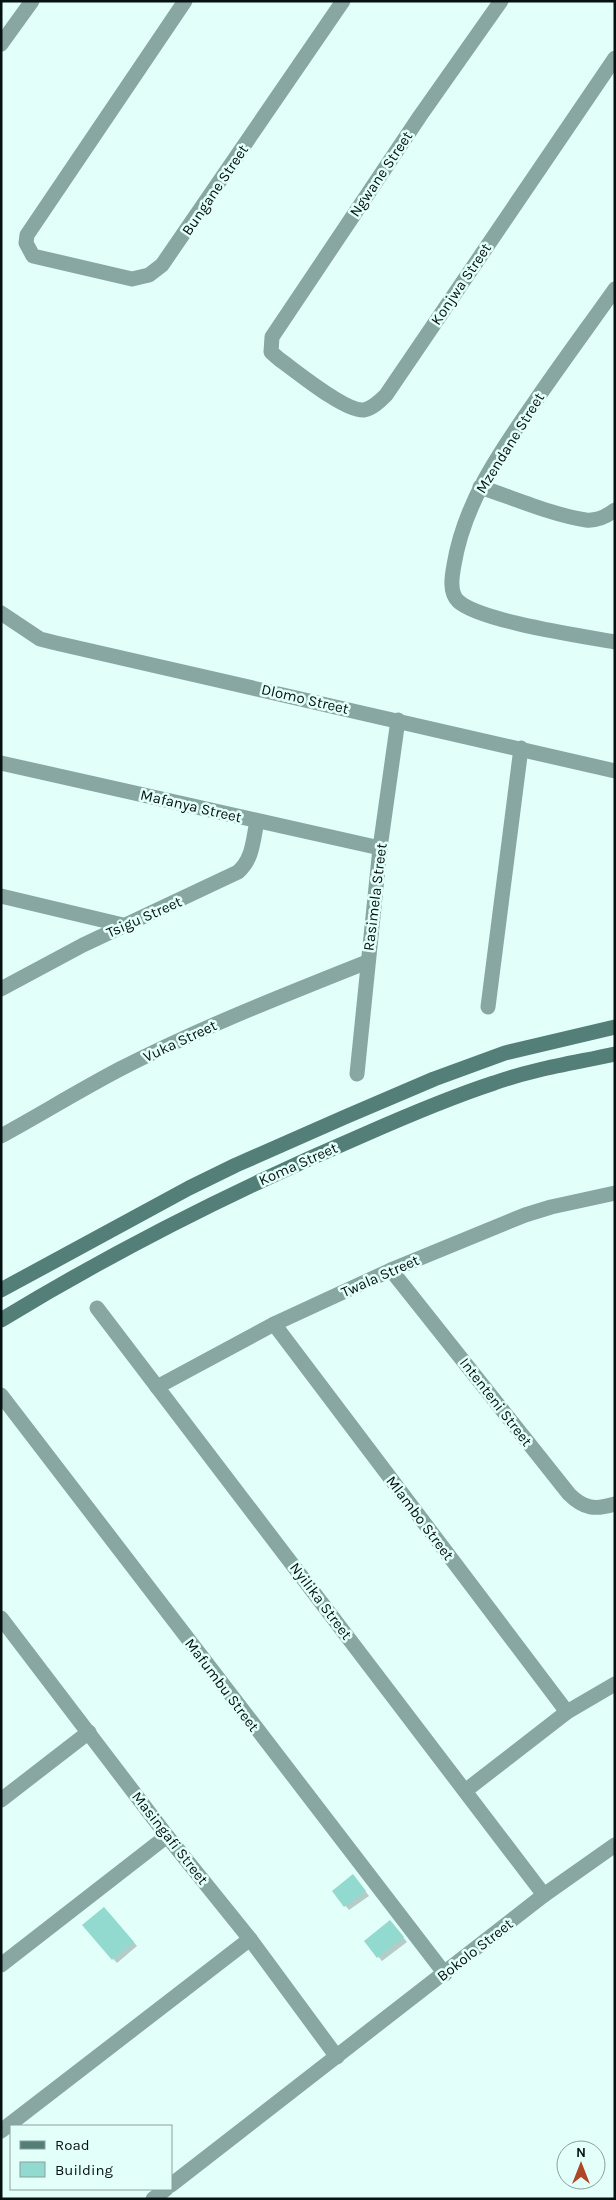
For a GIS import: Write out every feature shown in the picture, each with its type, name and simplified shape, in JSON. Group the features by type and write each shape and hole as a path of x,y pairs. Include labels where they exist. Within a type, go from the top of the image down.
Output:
{"main road":[{"name":"Koma Street","path":"1,1290 228,1168 363,1109 434,1079 506,1053 615,1027"},
{"name":"Koma Street","path":"1,1320 190,1214 338,1146 438,1103 494,1082 615,1054"}],"street":[{"path":"1,44 32,1"},
{"name":"Bungane Street","path":"185,1 27,235 26,243 33,256 132,279 149,275 162,265 343,1"},
{"name":"Ngwane Street","path":"271,352 272,336 276,328 501,1"},
{"name":"Konjwa Street","path":"271,352 351,409 366,410 376,405 386,395 615,58"},
{"name":"Mzendane Street","path":"615,288 510,437 480,487 465,520 455,557 452,584 454,595 458,600 488,616 615,642"},
{"path":"480,487 564,515 587,520 608,516 615,510"},
{"name":"Dlomo Street","path":"1,613 40,639 56,644 398,720 615,771"},
{"name":"Rasimela Street","path":"357,1074 380,848 398,720"},
{"path":"488,1007 521,748"},
{"name":"Mafanya Street","path":"1,763 380,848"},
{"name":"Tsigu Street","path":"1,989 123,925 238,872 245,866 251,855 257,821"},
{"path":"1,896 123,925"},
{"name":"Vuka Street","path":"1,1136 106,1077 157,1052 267,1002 367,962"},
{"name":"Twala Street","path":"157,1387 274,1324 391,1270 526,1215 550,1207 615,1193"},
{"name":"Intenteni Street","path":"391,1270 569,1494 586,1507 598,1508 615,1504"},
{"name":"Nyilika Street","path":"97,1308 544,1895"},
{"name":"Mlambo Street","path":"274,1324 567,1712"},
{"name":"Mafumbu Street","path":"1,1395 445,1974"},
{"name":"Masingafi Street","path":"1,1618 7,1636 89,1732 167,1836 250,1939 337,2057"},
{"path":"465,1791 567,1712 615,1684"},
{"path":"1,1800 89,1732"},
{"path":"1,1965 167,1836"},
{"name":"Bokolo Street","path":"172,2184 445,1974 544,1895 615,1845"},
{"path":"1,2131 250,1939"},
{"path":"153,2199 165,2190"}],"building":[{"path":"353,1874 366,1891 344,1907 332,1891"},
{"path":"104,1907 134,1942 112,1960 82,1925"},
{"path":"390,1920 404,1937 377,1958 364,1941"}]}
